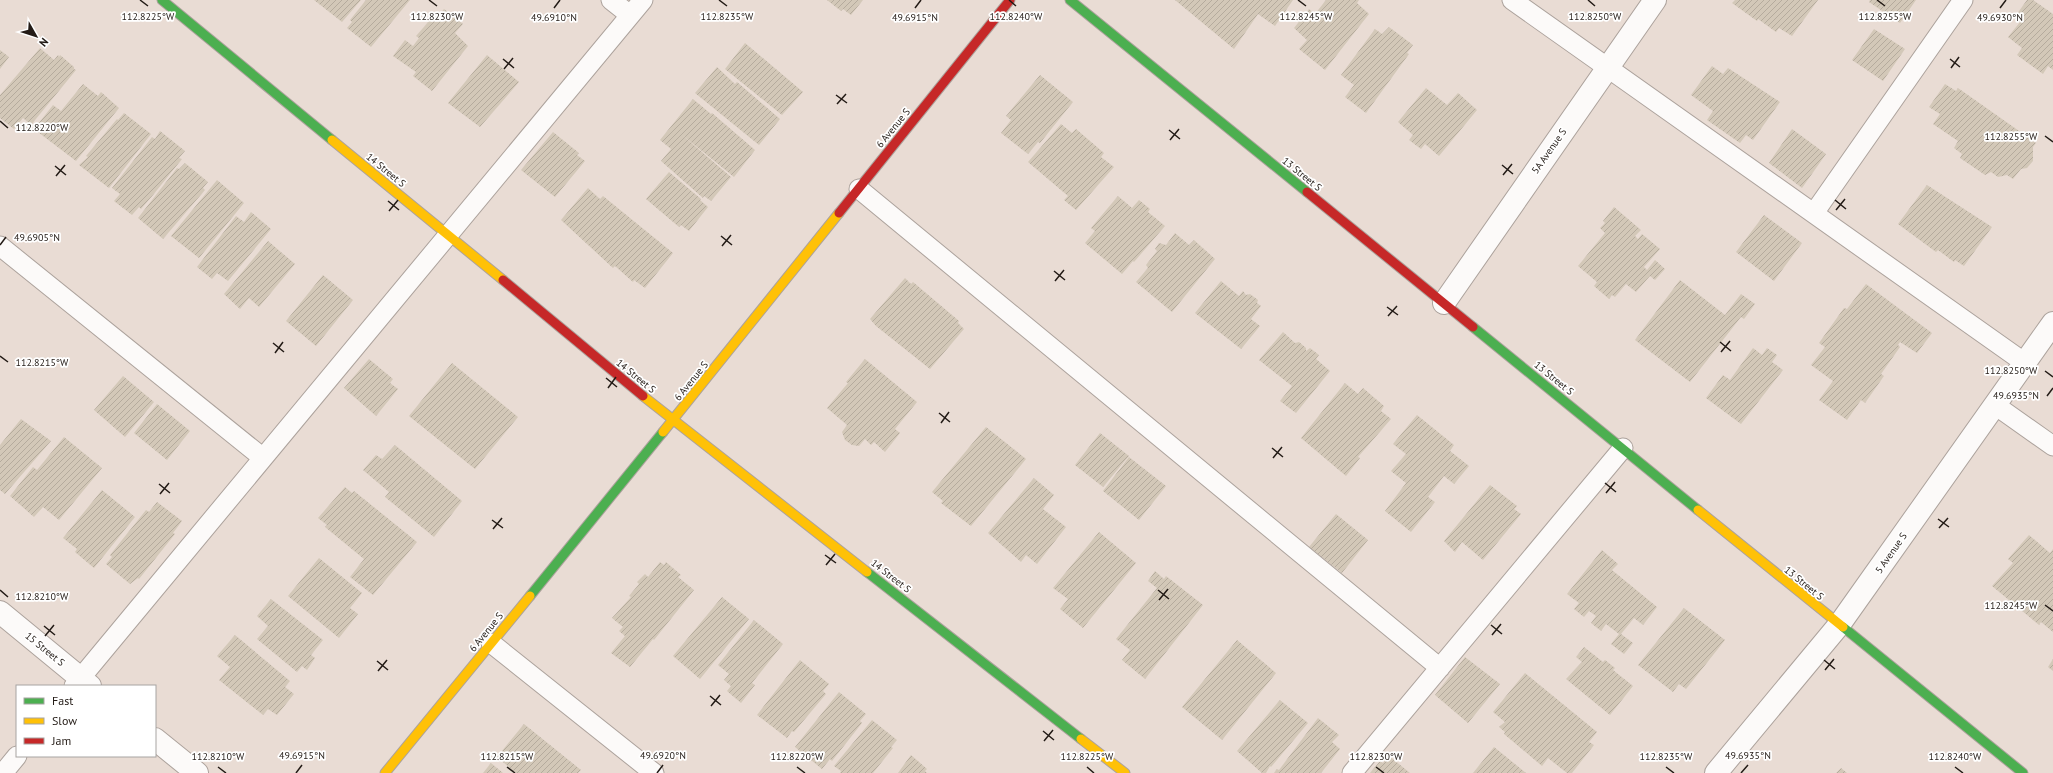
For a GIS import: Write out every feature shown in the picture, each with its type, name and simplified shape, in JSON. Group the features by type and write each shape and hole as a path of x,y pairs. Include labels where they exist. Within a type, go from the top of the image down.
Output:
{"street":[{"name":"14 Street S","path":"162,0 673,420 1125,773"},
{"name":"6 Avenue S","path":"385,773 673,420 1010,0"},
{"name":"13 Street S","path":"1070,0 2023,773"},
{"name":"5A Avenue S","path":"1444,303 1655,0"},
{"name":"5 Avenue S","path":"1716,773 1839,625 2053,323"},
{"name":"15 Street S","path":"0,612 82,683"},
{"path":"156,740 197,773"}],"lane":[{"path":"611,0 630,15"},
{"path":"82,683 263,458 643,0"},
{"path":"1512,0 2025,363"},
{"path":"1814,214 1963,0"},
{"path":"859,189 1440,668"},
{"path":"0,246 263,458"},
{"path":"1995,405 2053,446"},
{"path":"1352,773 1622,448"},
{"path":"491,643 654,773"},
{"path":"3,773 16,757"}],"building":[{"path":"314,0 361,0 342,22"},
{"path":"366,0 410,0 371,47 347,28 352,22 350,20"},
{"path":"827,0 863,0 851,15 843,9 841,11"},
{"path":"1175,0 1293,0 1275,26 1258,14 1234,49"},
{"path":"1326,0 1359,0 1357,3 1369,14 1325,70 1299,49 1307,40 1294,28 1309,9 1315,14"},
{"path":"1735,0 1818,0 1792,36 1779,28 1776,32 1758,19 1757,21 1732,3"},
{"path":"1870,0 1916,0 1900,23 1869,2"},
{"path":"2027,0 2033,0 2053,14 2053,70 2048,66 2043,74 2017,55 2022,48 2008,37 2020,22 2014,18"},
{"path":"444,9 463,24 455,33 468,46 432,91 413,76 416,72 393,56 405,40 413,46 419,38 416,36 430,20 433,22"},
{"path":"1389,27 1413,45 1407,53 1409,54 1366,113 1345,97 1354,85 1341,75 1375,29 1382,34"},
{"path":"1874,29 1905,49 1883,81 1852,60"},
{"path":"745,43 803,92 782,115 725,69"},
{"path":"40,48 54,60 58,55 59,57 60,55 76,70 31,125 23,118 14,129 0,118 0,95"},
{"path":"0,50 9,57 0,69"},
{"path":"487,55 519,82 480,127 448,103"},
{"path":"1712,66 1723,74 1728,68 1780,102 1753,140 1746,135 1740,143 1707,120 1713,111 1691,95"},
{"path":"717,67 735,84 737,82 780,119 759,145 695,93"},
{"path":"1040,75 1073,102 1040,143 1038,142 1028,154 1001,133 1011,120 1006,116"},
{"path":"83,84 98,96 101,92 119,108 76,161 34,129 53,105 61,111"},
{"path":"1945,84 1956,91 1958,88 2036,143 2033,147 2033,161 2027,168 2021,169 2013,179 2007,175 1998,177 1991,172 1985,175 1960,158 1962,154 1954,148 1958,141 1933,124 1940,114 1929,107"},
{"path":"1426,88 1447,105 1458,93 1477,110 1439,156 1425,144 1421,149 1409,140 1413,135 1398,122"},
{"path":"693,99 711,114 712,113 755,150 734,177 681,134 731,177 711,201 704,196 703,198 661,161 671,149 660,140"},
{"path":"124,113 151,134 109,188 79,165 88,157 86,156 117,119 118,120"},
{"path":"1061,124 1072,133 1076,129 1104,153 1101,157 1114,167 1076,210 1064,200 1068,196 1028,162"},
{"path":"1792,129 1826,154 1802,188 1769,163"},
{"path":"160,131 185,151 179,158 182,159 153,195 141,209 139,207 132,215 114,201 120,194 112,188 152,137 155,139"},
{"path":"553,132 579,153 577,155 585,161 555,197 521,170"},
{"path":"185,163 208,182 203,188 205,190 163,239 138,218 177,168 179,169"},
{"path":"669,172 701,199 700,200 708,207 689,231 681,225 679,227 646,199"},
{"path":"217,180 244,203 199,258 171,236"},
{"path":"1927,185 1992,227 1964,266 1955,260 1954,262 1938,250 1936,252 1898,224"},
{"path":"588,188 600,199 603,196 673,253 645,288 634,280 633,282 615,266 613,268 561,220"},
{"path":"1118,196 1132,208 1139,200 1150,209 1148,212 1165,226 1122,274 1085,243 1095,231 1091,228"},
{"path":"1614,207 1641,230 1635,236 1638,239 1642,234 1660,249 1644,267 1647,270 1655,260 1665,269 1655,280 1650,276 1636,292 1626,284 1615,297 1612,295 1609,299 1594,286 1597,282 1578,266 1605,233 1600,228 1605,223 1603,221"},
{"path":"251,212 271,229 228,281 217,273 212,279 197,267 236,216 244,222"},
{"path":"1764,215 1802,243 1774,281 1736,252"},
{"path":"1175,233 1189,245 1194,240 1215,259 1172,312 1136,282 1148,268 1146,265 1157,251 1155,249 1159,243 1166,245"},
{"path":"268,241 295,264 259,307 249,298 240,309 224,294"},
{"path":"323,275 353,300 316,346 286,321"},
{"path":"905,278 911,284 913,282 959,321 958,323 964,329 930,369 876,326 870,319"},
{"path":"1680,280 1725,315 1741,294 1755,304 1744,319 1741,317 1690,382 1635,340"},
{"path":"1221,281 1239,296 1243,291 1246,295 1250,294 1258,300 1257,303 1261,306 1251,319 1260,326 1241,349 1195,313"},
{"path":"1866,284 1932,333 1917,353 1900,342 1898,345 1900,347 1881,374 1884,376 1865,403 1861,400 1847,420 1819,400 1833,381 1811,365 1825,347 1819,343 1844,308 1847,309"},
{"path":"1283,332 1295,343 1299,342 1306,348 1306,351 1310,348 1319,355 1316,359 1330,371 1296,413 1280,401 1292,386 1259,360"},
{"path":"1753,348 1762,355 1767,348 1777,355 1772,362 1783,370 1741,424 1706,398 1723,375 1730,380"},
{"path":"369,359 393,379 390,383 398,389 376,416 344,388"},
{"path":"865,359 917,402 895,429 900,433 885,452 874,442 871,445 865,439 859,446 852,445 845,440 842,432 847,425 827,408 848,383 846,382"},
{"path":"452,363 518,417 475,469 409,416"},
{"path":"123,376 154,402 125,437 94,410"},
{"path":"1345,383 1358,394 1363,388 1384,406 1381,411 1391,419 1358,457 1360,458 1346,476 1301,438"},
{"path":"157,404 190,431 167,460 134,433"},
{"path":"1417,415 1454,445 1450,451 1469,466 1454,484 1444,476 1428,497 1435,502 1411,532 1385,511 1406,483 1391,471 1406,454 1393,444"},
{"path":"21,419 51,441 5,494 0,490 0,445"},
{"path":"986,427 1026,459 971,526 941,503 943,501 932,492"},
{"path":"1100,433 1129,456 1103,487 1075,465"},
{"path":"64,437 102,468 59,520 43,507 34,517 10,496 33,467 37,470"},
{"path":"395,445 462,501 434,537 385,497 389,492 363,470 376,455 382,459"},
{"path":"1129,457 1166,486 1139,520 1103,491"},
{"path":"1034,478 1054,495 1043,509 1066,527 1037,564 1026,555 1021,562 988,533"},
{"path":"1490,485 1517,506 1514,509 1521,514 1483,560 1462,542 1455,552 1444,541"},
{"path":"345,487 352,493 354,491 417,542 373,595 350,577 364,559 325,527 327,525 318,518"},
{"path":"102,490 135,517 94,568 75,552 77,549 63,538"},
{"path":"157,502 182,521 173,533 175,534 139,579 138,578 130,584 106,564 112,557 110,555 146,510 149,512"},
{"path":"1336,514 1368,540 1342,573 1309,547"},
{"path":"1099,532 1136,563 1083,628 1060,609 1068,599 1053,588"},
{"path":"2029,535 2050,553 2053,549 2053,632 2041,622 2039,625 1992,586 2013,563 2008,559"},
{"path":"1602,550 1618,564 1612,570 1657,607 1643,625 1634,618 1621,634 1633,643 1624,654 1611,644 1619,634 1606,624 1601,631 1591,623 1596,616 1589,611 1584,617 1574,609 1579,603 1567,594"},
{"path":"319,558 362,593 350,608 358,614 339,638 288,596"},
{"path":"660,562 664,565 666,562 681,575 678,577 694,590 630,667 611,653 625,636 619,631 623,627 612,618 631,597 629,596 639,584 637,582 645,574 648,577"},
{"path":"1155,571 1164,579 1166,576 1203,605 1145,679 1122,660 1130,650 1116,639 1157,588 1148,581"},
{"path":"722,597 749,619 700,679 673,656"},
{"path":"271,599 323,640 311,655 315,658 307,670 302,666 297,672 257,639 268,626 257,616"},
{"path":"1684,608 1725,640 1686,689 1679,684 1673,692 1638,665"},
{"path":"754,620 783,644 752,683 755,685 741,703 727,691 731,686 724,680 729,674 718,665"},
{"path":"235,635 290,681 285,687 294,694 277,715 268,709 263,715 219,680 230,667 217,656"},
{"path":"1237,640 1276,673 1222,740 1182,707"},
{"path":"1584,647 1603,662 1605,660 1615,668 1613,670 1633,686 1610,715 1566,679 1582,662 1576,657"},
{"path":"1465,657 1500,684 1468,723 1435,695"},
{"path":"2053,659 2053,671 2048,667"},
{"path":"800,660 829,684 823,691 826,694 794,732 792,731 787,738 757,715"},
{"path":"1525,673 1597,732 1589,742 1594,745 1572,773 1567,773 1548,758 1542,766 1504,734 1505,732 1499,727 1505,722 1493,712"},
{"path":"839,692 866,714 860,721 862,723 832,761 830,759 822,769 795,747"},
{"path":"1280,700 1308,723 1271,767 1270,766 1266,773 1262,773 1237,751"},
{"path":"1318,718 1339,735 1332,742 1340,749 1321,773 1274,773 1277,769 1279,770"},
{"path":"872,720 897,740 891,747 893,748 873,773 840,773 841,771 834,766"},
{"path":"524,724 581,770 578,773 516,773 497,757"},
{"path":"1494,747 1526,773 1473,773"},
{"path":"911,755 927,769 925,771 927,773 898,773"},
{"path":"1388,755 1410,773 1370,773 1380,761 1383,763"},
{"path":"491,763 503,773 483,773"},
{"path":"1841,768 1847,773 1836,773"}],"traffic: fast":[{"path":"162,0 332,140"},
{"path":"1070,0 1307,192"},
{"path":"1473,327 1698,510"},
{"path":"530,596 663,432"},
{"path":"867,572 1081,739"},
{"path":"1843,627 2023,773"}],"traffic: slow":[{"path":"332,140 503,280"},
{"path":"663,432 839,213"},
{"path":"643,396 867,572"},
{"path":"1698,510 1843,627"},
{"path":"385,773 530,596"},
{"path":"1081,739 1125,773"}],"traffic: jam":[{"path":"839,213 1010,0"},
{"path":"1307,192 1473,327"},
{"path":"503,280 643,396"}]}
